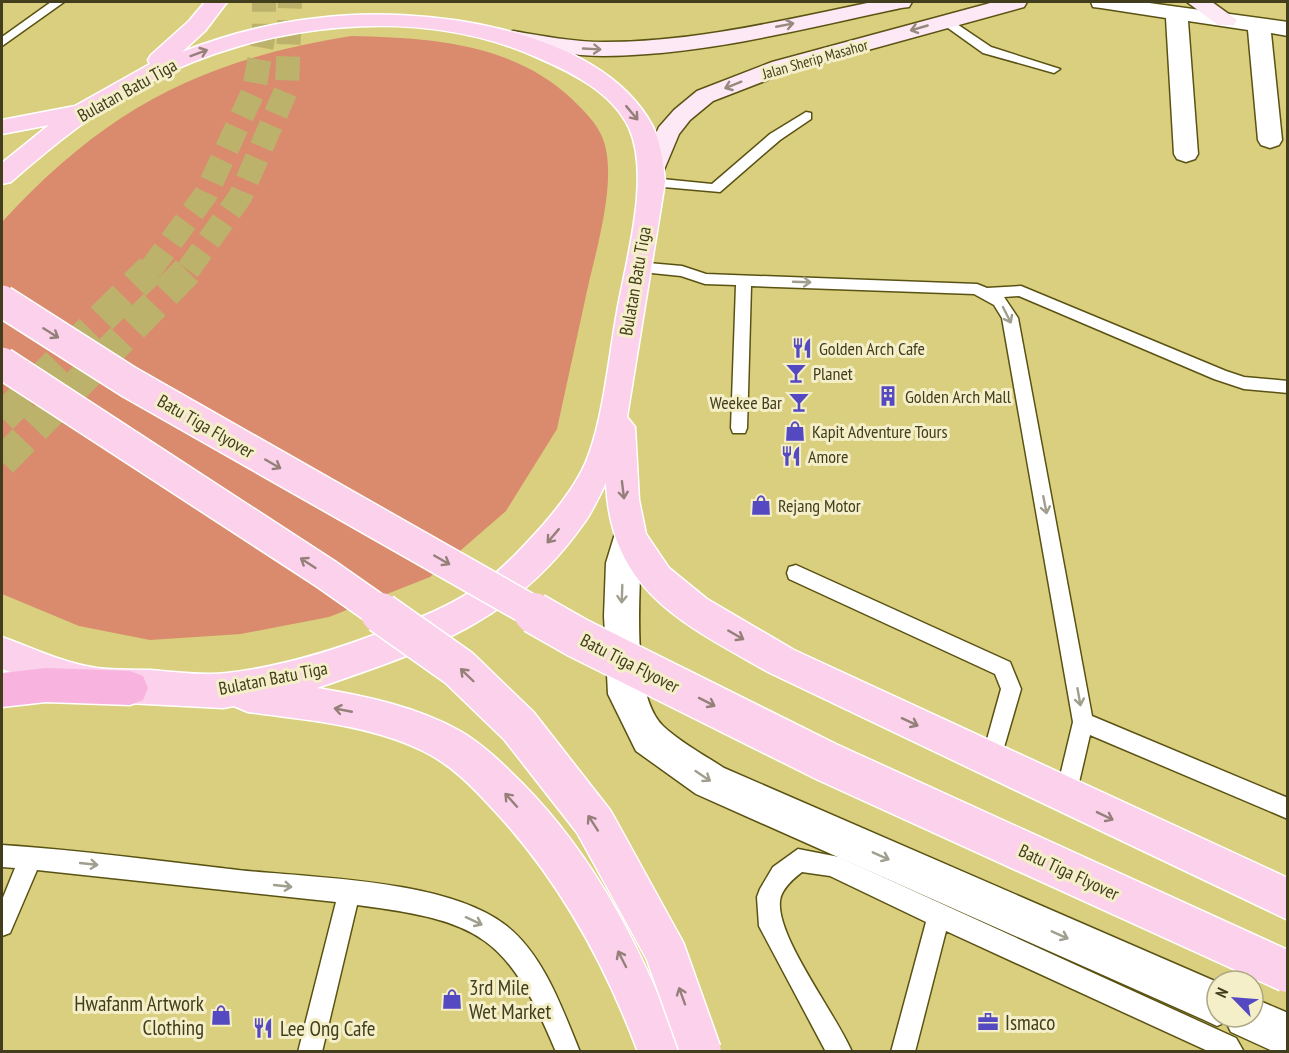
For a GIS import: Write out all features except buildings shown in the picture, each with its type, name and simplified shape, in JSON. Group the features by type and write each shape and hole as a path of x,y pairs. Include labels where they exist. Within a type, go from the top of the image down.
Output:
{"highway":[{"path":"2,690 46,685 130,688"}],"main road":[{"path":"109,96 172,51 197,26 216,2"},
{"path":"406,2 465,25"},
{"name":"Jalan Sherip Masahor","path":"652,176 668,132 682,115 705,96 780,67 1016,2"},
{"path":"1198,2 1226,20"},
{"name":"Jalan Sherip Masahor","path":"513,38 569,47 605,49 688,43 889,3"},
{"name":"Bulatan Batu Tiga","path":"2,176 87,109 165,65 250,37 313,22 413,17 465,25 513,38 567,61 593,76 637,118 647,135 652,152 652,176 618,390 604,456 573,513 527,567 494,595 465,613 348,661 307,675 223,691 130,688 89,684 2,653"},
{"path":"2,127 87,109"},
{"name":"Batu Tiga Flyover","path":"2,301 129,382 578,638 827,762 1287,972"},
{"path":"2,363 335,581 459,668 519,726 594,822 665,951 701,1052"},
{"path":"618,390 622,485 630,537 663,586 711,620 781,661 1287,900"},
{"path":"223,691 375,716 438,740 484,770 547,840 594,904 636,986 660,1052"}],"street":[{"path":"1101,2 1287,29"},
{"path":"1177,13 1186,154"},
{"path":"1259,25 1270,140"},
{"path":"630,537 623,563 621,616 626,694 649,738 710,781 1205,999"},
{"path":"1265,1025 1287,1035"}],"lane":[{"path":"2,42 58,2"},
{"path":"945,20 987,50 1054,69"},
{"path":"652,176 715,189 775,137 806,116"},
{"path":"637,267 682,271 705,279 977,289 999,301 1010,318 1083,722 1066,797"},
{"path":"739,428 744,280"},
{"path":"987,293 1021,291 1220,375 1244,383 1287,387"},
{"path":"796,573 1003,668 1011,689 992,761"},
{"path":"1083,722 1287,808"},
{"path":"2,856 383,897 457,913 495,930 543,992 568,1052"},
{"path":"2,925 31,858"},
{"path":"840,1052 770,926 768,897 781,875 798,860 831,865 1227,1047 1232,1052"},
{"path":"309,1052 349,893"},
{"path":"903,1052 939,916"}],"shaded area":[{"path":"351,36 410,39 468,47 524,66 549,81 573,100 594,123 603,139 608,174 604,215 557,429 506,511 430,577 329,617 241,634 150,640 79,626 2,594 2,222 40,183 79,149 118,120 158,96 201,76 247,59 297,46"}],"tunnel":[{"path":"150,270 206,194 254,90 264,33 264,2"},
{"path":"188,270 240,197 287,88 290,2"},
{"path":"2,462 189,269"},
{"path":"2,418 150,270"}],"place":[{"name":"Golden Arch Cafe","path":"802,348"},
{"name":"Planet","path":"796,373"},
{"name":"Golden Arch Mall","path":"888,396"},
{"name":"Weekee Bar","path":"799,402"},
{"name":"Kapit Adventure Tours","path":"795,431"},
{"name":"Amore","path":"791,456"},
{"name":"Rejang Motor","path":"761,505"},
{"name":"3rd Mile Wet Market","path":"452,999"},
{"name":"Hwafanm Artwork Clothing","path":"221,1015"},
{"name":"Ismaco","path":"988,1022"},
{"name":"Lee Ong Cafe","path":"263,1028"}]}
